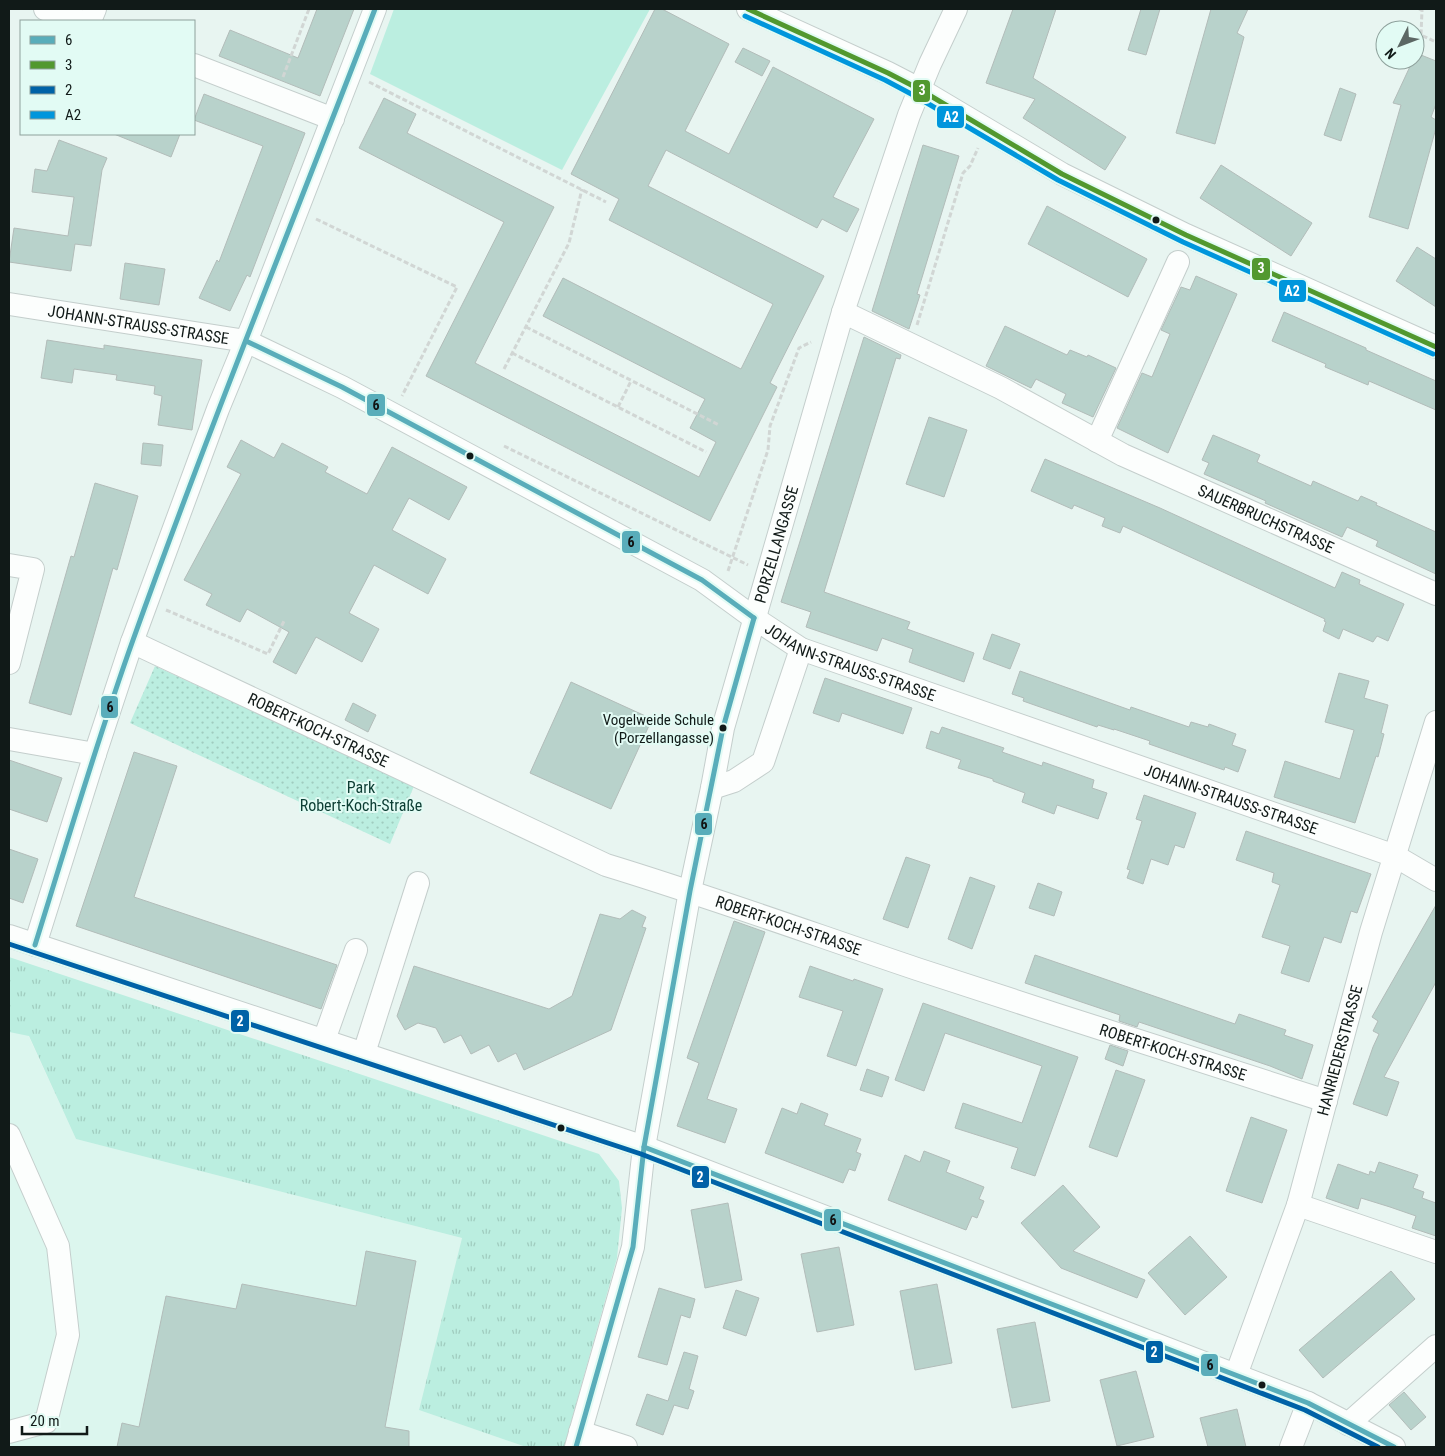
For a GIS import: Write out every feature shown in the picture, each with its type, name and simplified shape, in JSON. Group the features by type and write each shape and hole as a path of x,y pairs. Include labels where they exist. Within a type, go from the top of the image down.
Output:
{"street":[{"path":"45,9 77,20"},
{"path":"35,945 132,642 218,409 375,9"},
{"path":"748,9 919,89 1062,174 1186,235 1436,347"},
{"name":"PORZELLANGASSE","path":"578,1440 633,1247 644,1147 690,891 723,728 843,312 919,89 956,9"},
{"path":"195,65 333,118"},
{"path":"1097,441 1178,262"},
{"name":"JOHANN-STRAUSS-STRASSE","path":"9,304 246,341 342,386 702,580 801,649 1395,856 1436,880"},
{"name":"SAUERBRUCHSTRASSE","path":"843,312 1001,388 1132,459 1436,594"},
{"path":"9,565 32,569 9,663"},
{"name":"ROBERT-KOCH-STRASSE","path":"132,642 606,865 690,891 985,991 1326,1101"},
{"path":"712,788 734,781 763,762 801,649"},
{"name":"HANRIEDERSTRASSE","path":"1236,1375 1298,1205 1371,932 1436,722"},
{"path":"9,739 95,754"},
{"path":"364,1053 418,883"},
{"path":"9,936 644,1147 1236,1375 1308,1404 1394,1447"},
{"path":"324,1040 356,950"},
{"path":"9,1135 58,1246 68,1335 46,1422 9,1432"},
{"path":"1298,1205 1436,1252"},
{"path":"1348,1424 1436,1346"},
{"path":"1291,1447 1308,1404"},
{"path":"578,1440 626,1447"}],"path":[{"path":"276,96 310,9"},
{"path":"1419,9 1422,10 1421,35 1436,42"},
{"path":"351,73 606,202"},
{"path":"912,345 963,173 970,166 986,129"},
{"path":"504,369 569,243 582,189"},
{"path":"297,210 457,287 393,414"},
{"path":"526,327 719,425"},
{"path":"512,353 706,452"},
{"path":"618,407 632,381"},
{"path":"498,443 768,574"},
{"path":"147,601 268,654 285,619"}],"shaded area":[{"path":"9,1032 28,1035 76,1139 462,1238 419,1410 526,1447 9,1447"}],"green space":[{"path":"394,9 650,9 562,170 370,74"},
{"name":"Park Robert-Koch-Straße","path":"155,666 414,786 390,844 130,723"},
{"path":"9,957 599,1154 619,1181 622,1208 617,1258 564,1447 526,1447 419,1410 462,1238 76,1139 29,1036 9,1032"}],"building":[{"path":"317,9 354,9 320,96 219,56 230,30 298,58"},
{"path":"655,9 662,9 729,44 685,131 729,154 773,67 874,119 833,197 859,209 847,232 822,219 817,228 666,150 648,186 824,276 770,383 777,387 710,521 426,376 504,222 359,148 384,98 416,114 407,133 554,207 475,363 699,477 716,442 690,428 705,399 543,316 563,278 741,369 773,304 609,220 619,199 571,174"},
{"path":"1013,9 1056,9 1033,78 1126,137 1105,170 1023,118 1035,99 986,83"},
{"path":"1141,9 1160,9 1146,55 1128,50"},
{"path":"1211,9 1248,9 1237,33 1244,37 1215,144 1176,133"},
{"path":"743,48 770,61 762,76 735,62"},
{"path":"1425,57 1436,61 1436,104 1431,117 1436,120 1436,128 1408,229 1369,217 1401,105 1393,103 1408,70 1425,70"},
{"path":"1340,88 1356,94 1341,141 1324,135"},
{"path":"204,94 305,133 250,277 247,275 230,311 199,298 217,260 219,262 263,146 195,120"},
{"path":"116,135 180,135 171,157"},
{"path":"59,140 107,158 102,170 91,246 75,244 71,271 9,262 14,228 68,236 74,197 32,192 35,169 47,171"},
{"path":"923,145 959,156 917,294 920,295 909,329 872,311"},
{"path":"1221,165 1312,223 1291,256 1200,198"},
{"path":"1047,206 1147,259 1128,297 1028,244"},
{"path":"1417,247 1436,259 1436,307 1396,281"},
{"path":"125,263 165,269 159,305 120,299"},
{"path":"1196,276 1237,294 1168,453 1117,428 1142,373 1152,377 1170,334 1161,330 1181,287 1190,290"},
{"path":"1284,312 1436,381 1436,410 1369,381 1368,385 1325,367 1326,364 1272,341"},
{"path":"1005,326 1067,355 1070,350 1087,357 1088,355 1116,368 1093,417 1062,403 1066,394 1036,379 1031,388 986,366"},
{"path":"864,337 901,355 900,359 896,358 824,592 910,622 907,629 974,653 964,682 909,662 913,649 882,638 877,651 806,627 811,612 781,602"},
{"path":"47,340 104,349 104,345 202,360 192,430 158,425 162,396 154,394 155,386 116,380 117,375 74,369 72,383 41,378"},
{"path":"929,417 967,430 944,497 906,484"},
{"path":"1213,435 1260,455 1257,462 1311,486 1313,481 1358,501 1361,496 1377,503 1376,505 1436,532 1436,574 1376,546 1378,541 1347,527 1342,537 1204,474 1209,463 1202,460"},
{"path":"241,440 274,458 282,443 328,467 325,472 367,494 392,447 467,487 449,520 409,498 392,530 446,559 428,594 374,565 349,613 379,629 362,662 316,637 296,674 273,662 289,632 247,609 240,622 206,605 212,594 184,580 241,474 227,467"},
{"path":"143,443 163,445 161,466 141,464"},
{"path":"1045,459 1160,508 1335,588 1342,572 1360,580 1359,584 1404,604 1388,641 1377,636 1373,642 1343,629 1339,639 1323,631 1325,619 1123,526 1120,533 1102,526 1105,518 1074,505 1072,509 1031,491"},
{"path":"95,483 138,496 117,570 113,568 71,715 29,703 71,556 74,557"},
{"path":"992,634 1020,644 1010,669 983,659"},
{"path":"1020,671 1130,710 1131,707 1189,727 1191,722 1208,727 1209,724 1236,734 1232,745 1246,750 1238,772 1225,767 1224,770 1149,744 1150,741 1114,729 1098,725 1097,727 1023,701 1024,698 1012,694"},
{"path":"1339,673 1369,681 1364,698 1388,705 1381,733 1384,734 1378,757 1376,756 1355,823 1274,797 1285,761 1340,779 1354,730 1325,722"},
{"path":"825,678 912,708 903,734 842,713 839,722 813,713"},
{"path":"571,682 652,719 611,809 530,773"},
{"path":"353,703 376,715 368,732 345,720"},
{"path":"942,727 1004,748 1002,752 1042,766 1043,762 1094,780 1092,788 1107,793 1098,819 1057,805 1054,814 1022,802 1025,793 993,781 993,779 958,768 961,760 926,748 931,731 939,734"},
{"path":"134,752 177,766 134,897 337,965 321,1009 76,926"},
{"path":"9,760 62,778 47,822 9,809"},
{"path":"1144,795 1196,813 1184,848 1175,845 1168,865 1151,859 1143,884 1127,878 1130,870 1127,869 1142,821 1136,819"},
{"path":"1246,831 1371,874 1357,913 1351,911 1341,943 1324,937 1309,982 1281,973 1290,946 1262,937 1280,885 1272,882 1274,873 1236,860"},
{"path":"9,849 38,859 23,903 9,898"},
{"path":"906,857 930,865 908,928 883,919"},
{"path":"970,877 995,886 972,949 948,939"},
{"path":"1038,883 1062,892 1054,916 1029,908"},
{"path":"1436,905 1436,982 1384,1077 1399,1082 1387,1116 1353,1104 1379,1034 1373,1031 1378,1021 1372,1017"},
{"path":"632,910 646,917 642,927 646,928 611,1030 524,1070 516,1053 498,1062 489,1045 471,1054 461,1035 444,1043 436,1028 418,1023 405,1030 397,1016 414,966 549,1009 572,996 600,914 620,919"},
{"path":"734,921 765,932 707,1099 737,1109 725,1143 677,1126 699,1063 687,1058"},
{"path":"1035,955 1235,1024 1239,1014 1286,1030 1284,1035 1313,1045 1302,1079 1270,1066 1139,1022 1137,1027 1119,1021 1120,1015 1025,983"},
{"path":"810,966 883,989 856,1066 827,1056 843,1011 799,997"},
{"path":"923,1003 1078,1057 1035,1176 1011,1168 1018,1148 955,1128 963,1103 1022,1123 1042,1066 945,1033 924,1091 895,1080"},
{"path":"1110,1045 1128,1051 1123,1066 1105,1059"},
{"path":"867,1069 889,1077 882,1097 860,1090"},
{"path":"1116,1070 1145,1080 1117,1157 1089,1147"},
{"path":"801,1103 828,1114 824,1125 861,1139 856,1152 861,1154 855,1171 849,1169 843,1183 765,1153 782,1108 797,1114"},
{"path":"1251,1117 1287,1130 1262,1203 1226,1191"},
{"path":"924,1151 950,1161 946,1172 984,1187 979,1199 984,1201 977,1218 972,1216 966,1230 888,1200 905,1155 920,1162"},
{"path":"1379,1162 1418,1175 1413,1188 1424,1192 1422,1198 1436,1203 1436,1236 1412,1228 1416,1216 1390,1207 1361,1198 1358,1209 1326,1198 1338,1164 1369,1175 1370,1171 1375,1173"},
{"path":"1063,1185 1100,1227 1073,1251 1145,1280 1137,1298 1061,1268 1021,1223"},
{"path":"728,1203 742,1280 705,1288 691,1210"},
{"path":"1190,1236 1227,1277 1185,1315 1148,1273"},
{"path":"839,1247 854,1325 817,1332 801,1254"},
{"path":"366,1251 416,1261 385,1427 409,1431 409,1447 117,1447 122,1423 139,1427 166,1296 236,1309 242,1284 356,1306"},
{"path":"1391,1271 1415,1299 1323,1378 1299,1350"},
{"path":"937,1284 952,1363 915,1370 900,1291"},
{"path":"659,1288 695,1299 690,1318 681,1315 667,1365 638,1357"},
{"path":"736,1290 759,1298 746,1336 723,1328"},
{"path":"1035,1322 1050,1401 1012,1408 997,1329"},
{"path":"684,1352 698,1356 689,1389 694,1391 688,1409 674,1405 663,1435 636,1425 647,1394 668,1401"},
{"path":"1136,1371 1154,1437 1117,1446 1100,1380"},
{"path":"1404,1392 1426,1417 1411,1430 1389,1405"},
{"path":"1237,1409 1246,1447 1208,1447 1200,1418"}],"transit line":[{"name":"6","path":"35,945 133,640 222,403 375,9"},
{"name":"3","path":"748,9 888,73 919,89 1062,174 1186,235 1436,347"},
{"name":"A2","path":"745,16 885,80 1058,180 1183,242 1433,354"},
{"name":"6","path":"246,341 342,387 702,580 754,618"},
{"name":"6","path":"576,1447 633,1247 644,1147 690,891 723,728 754,618"},
{"name":"2","path":"9,944 641,1154 1305,1410 1378,1447"},
{"name":"6","path":"644,1147 1308,1403 1394,1447"}],"place":[{"name":"Vogelweide Schule (Porzellangasse)","path":"723,728"}]}
